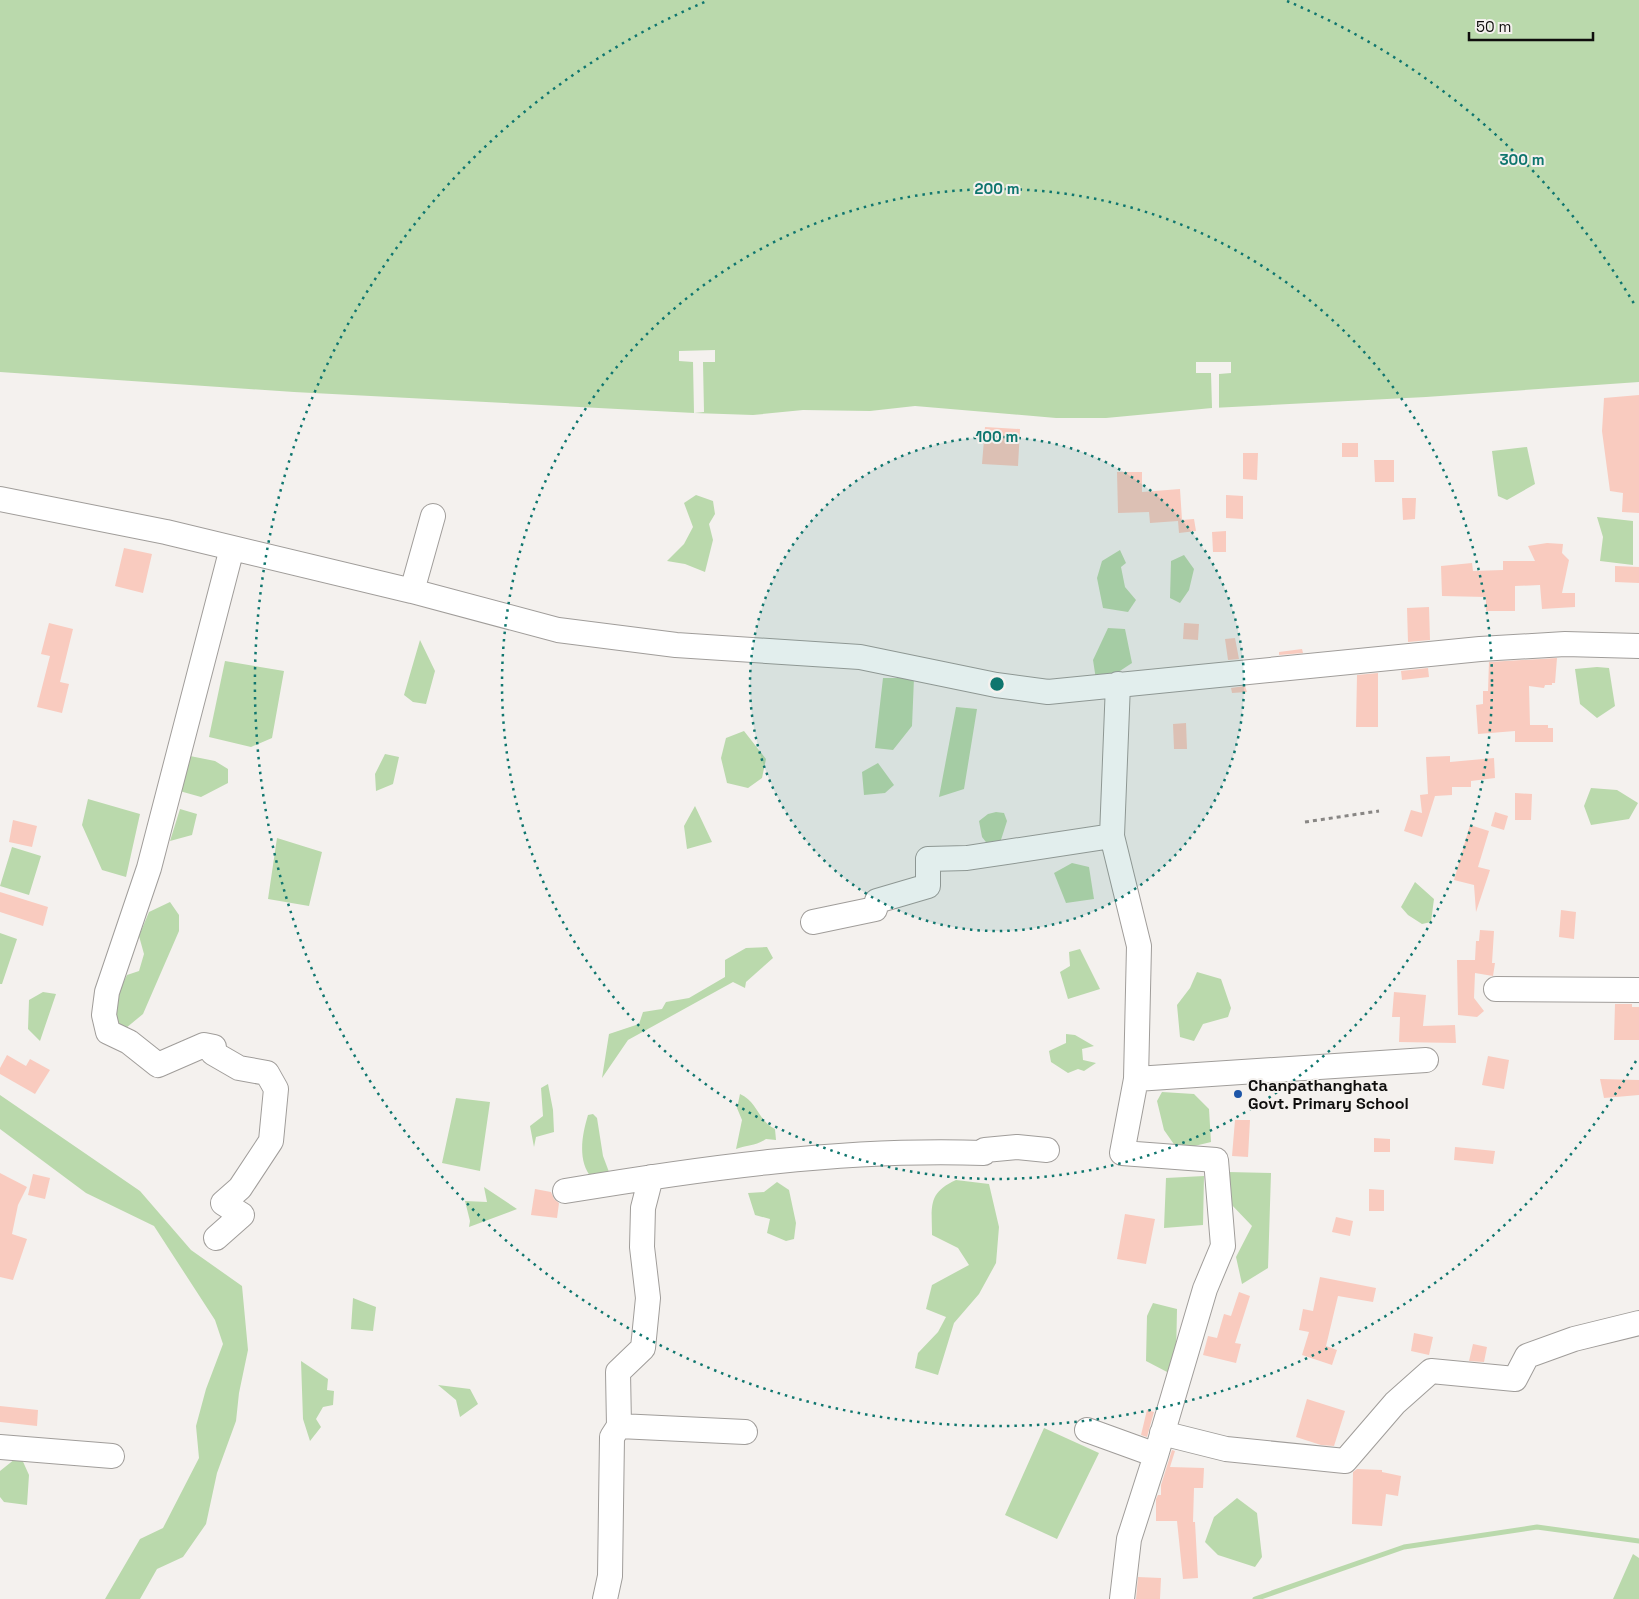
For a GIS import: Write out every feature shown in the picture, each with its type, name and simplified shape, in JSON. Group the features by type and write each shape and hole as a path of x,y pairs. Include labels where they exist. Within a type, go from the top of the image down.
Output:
{"street":[{"path":"0,499 166,532 412,591 568,631 676,645 860,657 996,685 1048,692 1480,649 1565,644 1639,646"},
{"path":"412,591 433,516"},
{"path":"216,1238 242,1215 223,1203 240,1188 271,1141 276,1089 267,1073 239,1068 213,1053 214,1047 204,1045 158,1065 129,1042 108,1032 104,1015 107,992 149,868 232,548"},
{"path":"1118,684 1112,836 1139,946 1136,1079 1122,1152 1216,1160 1223,1246 1205,1289 1129,1539 1122,1599"},
{"path":"813,922 875,909 877,901 928,886 928,859 967,858 1112,836"},
{"path":"1496,989 1639,990"},
{"path":"1136,1079 1426,1060"},
{"path":"565,1191 651,1177 877,1154 926,1151 984,1153 985,1150 1010,1147 1047,1150"},
{"path":"605,1599 610,1576 612,1437 619,1426 618,1372 643,1348 648,1298 642,1247 644,1208 651,1177"},
{"path":"1162,1432 1226,1449 1346,1461 1395,1403 1431,1370 1515,1379 1527,1356 1574,1340 1639,1323"},
{"path":"619,1426 744,1432"},
{"path":"1087,1430 1156,1455"},
{"path":"0,1447 112,1456"}],"path":[{"path":"1305,822 1379,811"}],"shaded area":[{"path":"0,0 1639,0 1639,382 1426,397 1212,408 1106,418 1056,418 915,406 870,411 803,410 753,415 694,413 294,392 0,372"},
{"path":"1527,447 1535,484 1507,500 1498,496 1492,451"},
{"path":"696,495 713,501 715,514 709,524 713,540 705,572 685,564 667,561 684,544 693,527 684,503"},
{"path":"1597,517 1633,521 1633,565 1600,561 1603,537"},
{"path":"1120,550 1126,563 1121,567 1125,587 1136,600 1128,612 1103,608 1097,578 1102,561"},
{"path":"1184,555 1194,569 1189,590 1180,603 1170,598 1171,561"},
{"path":"1108,628 1125,629 1132,663 1097,686 1093,660"},
{"path":"420,640 435,671 426,704 413,702 404,695"},
{"path":"225,661 284,671 272,738 251,747 209,737"},
{"path":"1609,668 1615,706 1597,718 1580,704 1575,669"},
{"path":"883,678 914,678 912,726 893,750 875,748"},
{"path":"956,707 977,709 964,789 939,797"},
{"path":"744,731 766,759 762,778 748,788 727,783 721,758 726,738"},
{"path":"385,754 399,757 393,784 376,791 375,774"},
{"path":"185,755 215,761 228,769 228,783 201,797 176,790"},
{"path":"878,763 894,785 885,793 864,795 862,772"},
{"path":"1591,788 1617,790 1638,803 1629,819 1591,825 1584,806"},
{"path":"88,799 140,814 126,877 102,870 82,825"},
{"path":"695,806 712,842 687,849 684,826"},
{"path":"180,809 197,814 192,835 170,841"},
{"path":"1004,813 1007,821 1000,843 989,846 982,837 979,821 988,814"},
{"path":"277,838 322,852 309,906 268,899"},
{"path":"12,847 41,856 29,895 0,886"},
{"path":"1072,863 1089,867 1094,899 1066,903 1054,873"},
{"path":"1415,882 1434,899 1431,922 1422,924 1408,915 1401,907"},
{"path":"170,902 179,915 179,931 143,1014 126,1028 110,1022 116,997 127,975 139,971 144,954 139,936 149,912"},
{"path":"0,933 17,939 2,984 0,984"},
{"path":"767,947 773,958 746,982 745,988 733,982 628,1040 602,1078 609,1034 639,1024 643,1012 662,1009 666,1002 689,998 725,977 725,960 746,948"},
{"path":"1080,949 1100,989 1068,999 1060,972 1070,966 1069,952"},
{"path":"1197,972 1221,979 1231,1008 1228,1017 1203,1024 1194,1041 1180,1037 1177,1005 1190,988"},
{"path":"43,992 56,994 40,1041 28,1029 29,1000"},
{"path":"1066,1034 1075,1035 1094,1046 1082,1049 1083,1060 1096,1063 1084,1071 1078,1069 1068,1073 1051,1062 1049,1051 1066,1043"},
{"path":"548,1084 553,1110 554,1132 536,1137 534,1147 530,1126 543,1116 541,1088"},
{"path":"1162,1092 1194,1094 1209,1109 1211,1142 1178,1150 1164,1130 1157,1101"},
{"path":"740,1094 750,1101 765,1122 775,1129 776,1140 766,1139 736,1149 742,1120 737,1108"},
{"path":"0,1095 140,1191 191,1250 242,1286 248,1350 239,1393 236,1421 217,1473 206,1524 183,1557 157,1569 140,1599 105,1599 140,1539 163,1528 199,1458 196,1426 206,1389 223,1344 215,1320 154,1226 86,1193 0,1129"},
{"path":"456,1098 490,1102 480,1171 442,1163"},
{"path":"593,1114 597,1118 603,1156 609,1172 592,1178 584,1164 582,1148 588,1115"},
{"path":"1228,1172 1271,1173 1268,1268 1242,1284 1236,1257 1252,1226 1229,1202"},
{"path":"1204,1176 1203,1225 1164,1228 1166,1178"},
{"path":"956,1180 989,1184 999,1227 996,1263 979,1294 954,1323 938,1375 915,1368 918,1353 938,1332 946,1317 926,1309 932,1285 969,1265 958,1248 932,1235 933,1202 940,1190"},
{"path":"777,1182 789,1190 796,1223 794,1239 786,1241 767,1233 770,1219 755,1215 748,1193 764,1192"},
{"path":"484,1187 517,1209 469,1227 470,1221 465,1201 487,1202"},
{"path":"353,1298 376,1307 373,1331 351,1329"},
{"path":"1153,1303 1177,1309 1176,1359 1169,1373 1146,1361 1147,1316"},
{"path":"301,1361 328,1379 327,1390 334,1391 333,1405 323,1407 316,1419 321,1427 310,1441 303,1419"},
{"path":"438,1385 470,1389 478,1404 460,1417 456,1400"},
{"path":"1044,1428 1099,1453 1057,1539 1005,1515"},
{"path":"20,1455 29,1475 27,1505 4,1502 0,1497 0,1471"},
{"path":"1237,1498 1257,1513 1262,1557 1255,1567 1218,1555 1205,1542 1214,1517"},
{"path":"1633,1554 1639,1558 1639,1599 1613,1599"}],"pier":[{"path":"715,350 715,362 703,362 704,412 694,413 693,362 679,361 679,351"},
{"path":"1196,362 1231,362 1231,373 1219,374 1219,408 1212,408 1211,373 1196,373"}],"building":[{"path":"1639,395 1639,513 1622,512 1623,493 1610,491 1602,431 1604,398"},
{"path":"985,427 1020,429 1018,466 982,464"},
{"path":"1342,443 1358,443 1358,457 1342,457"},
{"path":"1243,453 1258,453 1257,480 1243,479"},
{"path":"1374,460 1394,460 1394,482 1375,482"},
{"path":"1117,472 1142,472 1142,492 1180,489 1182,520 1194,519 1196,531 1179,533 1178,521 1150,523 1149,512 1118,513"},
{"path":"1226,495 1243,496 1243,519 1226,518"},
{"path":"1402,498 1416,498 1415,519 1403,520"},
{"path":"1226,531 1226,552 1213,552 1212,532"},
{"path":"1547,543 1563,544 1562,553 1569,560 1562,593 1575,593 1575,607 1542,609 1540,585 1515,586 1515,611 1486,611 1486,597 1442,596 1441,566 1472,563 1473,571 1503,570 1503,561 1535,561 1528,546"},
{"path":"124,548 152,554 143,593 115,586"},
{"path":"1615,566 1639,567 1639,583 1615,582"},
{"path":"1429,607 1430,640 1408,642 1407,608"},
{"path":"49,623 73,629 60,682 69,684 62,713 37,707 50,656 41,654"},
{"path":"1184,623 1199,624 1198,640 1183,639"},
{"path":"1235,638 1239,659 1228,660 1225,639"},
{"path":"1302,649 1303,653 1279,655 1279,652"},
{"path":"1557,658 1555,683 1545,685 1544,688 1529,686 1530,725 1548,725 1548,728 1553,728 1553,742 1515,742 1515,731 1478,734 1476,705 1483,704 1483,691 1488,691 1489,662"},
{"path":"1428,668 1429,677 1402,680 1401,671"},
{"path":"1378,673 1378,727 1356,727 1357,675"},
{"path":"1245,686 1247,692 1232,693 1231,688"},
{"path":"1186,723 1187,749 1174,749 1173,724"},
{"path":"1450,756 1450,762 1494,758 1495,778 1471,781 1471,787 1452,787 1452,795 1435,796 1422,837 1404,831 1411,810 1422,813 1420,795 1428,794 1426,757"},
{"path":"1515,793 1532,794 1531,820 1515,820"},
{"path":"1495,812 1508,816 1504,830 1491,826"},
{"path":"13,820 37,826 32,847 9,842"},
{"path":"1470,825 1489,831 1478,867 1490,870 1476,912 1474,885 1454,880"},
{"path":"0,892 48,907 43,926 0,912"},
{"path":"1561,910 1576,912 1574,939 1559,937"},
{"path":"1480,930 1494,931 1492,963 1495,963 1493,976 1475,973 1474,998 1484,1011 1477,1017 1458,1015 1457,960 1475,960 1476,941 1479,941"},
{"path":"1394,992 1426,995 1423,1026 1455,1025 1456,1043 1399,1042 1400,1017 1392,1017"},
{"path":"1615,1004 1632,1004 1632,1007 1639,1007 1639,1040 1614,1040"},
{"path":"7,1055 26,1066 30,1059 50,1070 35,1094 0,1074 0,1068"},
{"path":"1488,1056 1509,1060 1504,1089 1482,1085"},
{"path":"1600,1079 1639,1080 1639,1095 1604,1098"},
{"path":"1235,1120 1250,1120 1248,1157 1232,1156"},
{"path":"1374,1138 1390,1139 1390,1152 1374,1152"},
{"path":"1455,1147 1495,1151 1493,1164 1454,1160"},
{"path":"0,1173 27,1187 18,1205 12,1234 27,1239 13,1280 0,1277"},
{"path":"33,1174 50,1178 45,1199 28,1195"},
{"path":"535,1189 551,1192 554,1199 559,1203 557,1218 531,1215"},
{"path":"1369,1189 1384,1190 1384,1211 1369,1211"},
{"path":"1125,1214 1155,1219 1146,1264 1117,1259"},
{"path":"1336,1217 1353,1221 1350,1236 1332,1232"},
{"path":"1320,1277 1376,1288 1373,1302 1338,1296 1326,1346 1337,1350 1332,1365 1302,1355 1309,1332 1299,1330 1303,1309 1313,1311"},
{"path":"1239,1292 1250,1296 1235,1343 1241,1344 1236,1363 1203,1355 1208,1336 1217,1338 1224,1314 1231,1316"},
{"path":"1414,1333 1433,1337 1429,1355 1411,1351"},
{"path":"1473,1344 1487,1347 1484,1362 1469,1361"},
{"path":"1307,1399 1345,1411 1334,1446 1321,1445 1296,1437"},
{"path":"0,1406 38,1410 37,1426 0,1422"},
{"path":"1147,1410 1154,1412 1147,1437 1141,1435"},
{"path":"1172,1450 1175,1451 1170,1467 1204,1468 1203,1488 1194,1488 1193,1522 1195,1522 1198,1578 1183,1579 1177,1521 1156,1521 1156,1499 1158,1495 1161,1495 1161,1485"},
{"path":"1357,1469 1382,1470 1382,1472 1401,1476 1398,1496 1386,1494 1382,1526 1352,1524 1353,1472"},
{"path":"1138,1577 1161,1578 1160,1599 1136,1599"}],"waterway":[{"path":"1255,1599 1404,1547 1537,1527 1639,1541"}],"place":[{"name":"Chanpathanghata Govt. Primary School","path":"1238,1094"}]}
